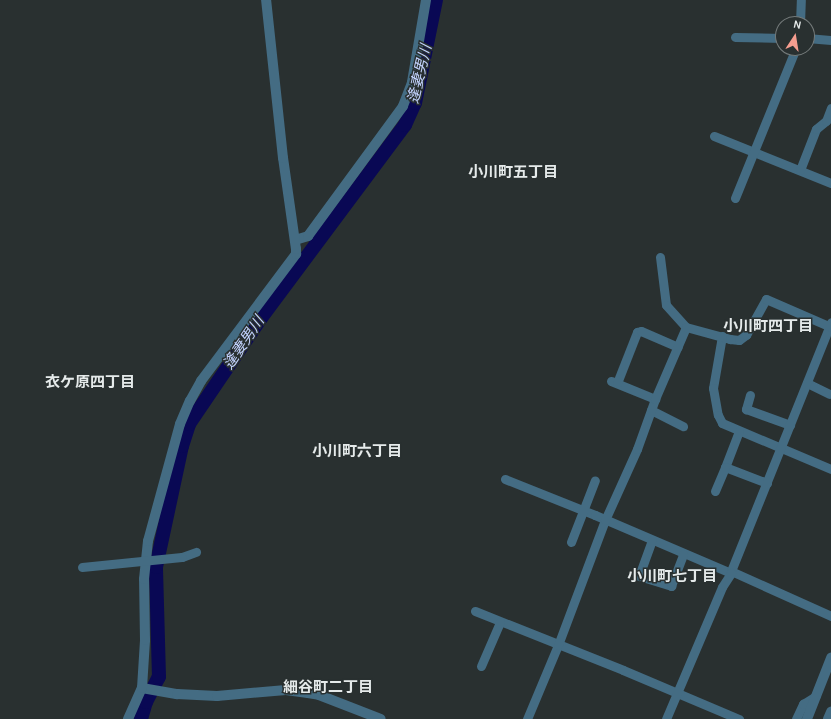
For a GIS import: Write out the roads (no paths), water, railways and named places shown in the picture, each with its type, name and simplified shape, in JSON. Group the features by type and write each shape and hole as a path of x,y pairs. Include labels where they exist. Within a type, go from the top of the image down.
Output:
{"street":[{"path":"128,719 145,689 145,640 143,615 145,559 150,532 180,424 190,401 202,382 295,257 295,240 283,158 266,0"},
{"path":"295,240 308,236 403,106 412,82 426,0"},
{"path":"800,16 801,0"},
{"path":"735,37 775,38"},
{"path":"815,39 831,40"},
{"path":"735,198 793,56"},
{"path":"800,170 816,129 826,121 831,108"},
{"path":"714,136 831,183"},
{"path":"660,257 666,305 686,327 738,340 746,335 766,299 831,325 731,572 722,587 666,719"},
{"path":"527,719 558,645 605,520 632,461 655,399 686,327"},
{"path":"655,399 614,382 637,332 642,331 678,347"},
{"path":"722,336 713,388 718,415 722,423 831,468"},
{"path":"807,383 830,394"},
{"path":"750,395 746,409 790,425"},
{"path":"651,410 683,426"},
{"path":"715,491 740,431"},
{"path":"726,467 767,483"},
{"path":"505,479 683,554 731,572 831,616"},
{"path":"571,542 595,480"},
{"path":"652,540 639,576 671,586 683,554"},
{"path":"82,567 182,558 196,552"},
{"path":"475,612 738,719"},
{"path":"481,666 500,622"},
{"path":"807,719 831,658"},
{"path":"145,689 217,696 286,690 319,695 381,719"},
{"path":"796,719 803,704 816,696"},
{"path":"828,719 831,712"}],"waterway":[{"name":"逢妻男川","path":"141,719 146,702 159,677 156,567 182,446 189,424 261,318 405,125 415,103 436,0"}],"district":[{"name":"小川町五丁目","path":"513,173"},
{"name":"小川町四丁目","path":"768,327"},
{"name":"衣ケ原四丁目","path":"90,383"},
{"name":"小川町六丁目","path":"357,452"},
{"name":"小川町七丁目","path":"672,577"},
{"name":"細谷町二丁目","path":"328,688"}]}
